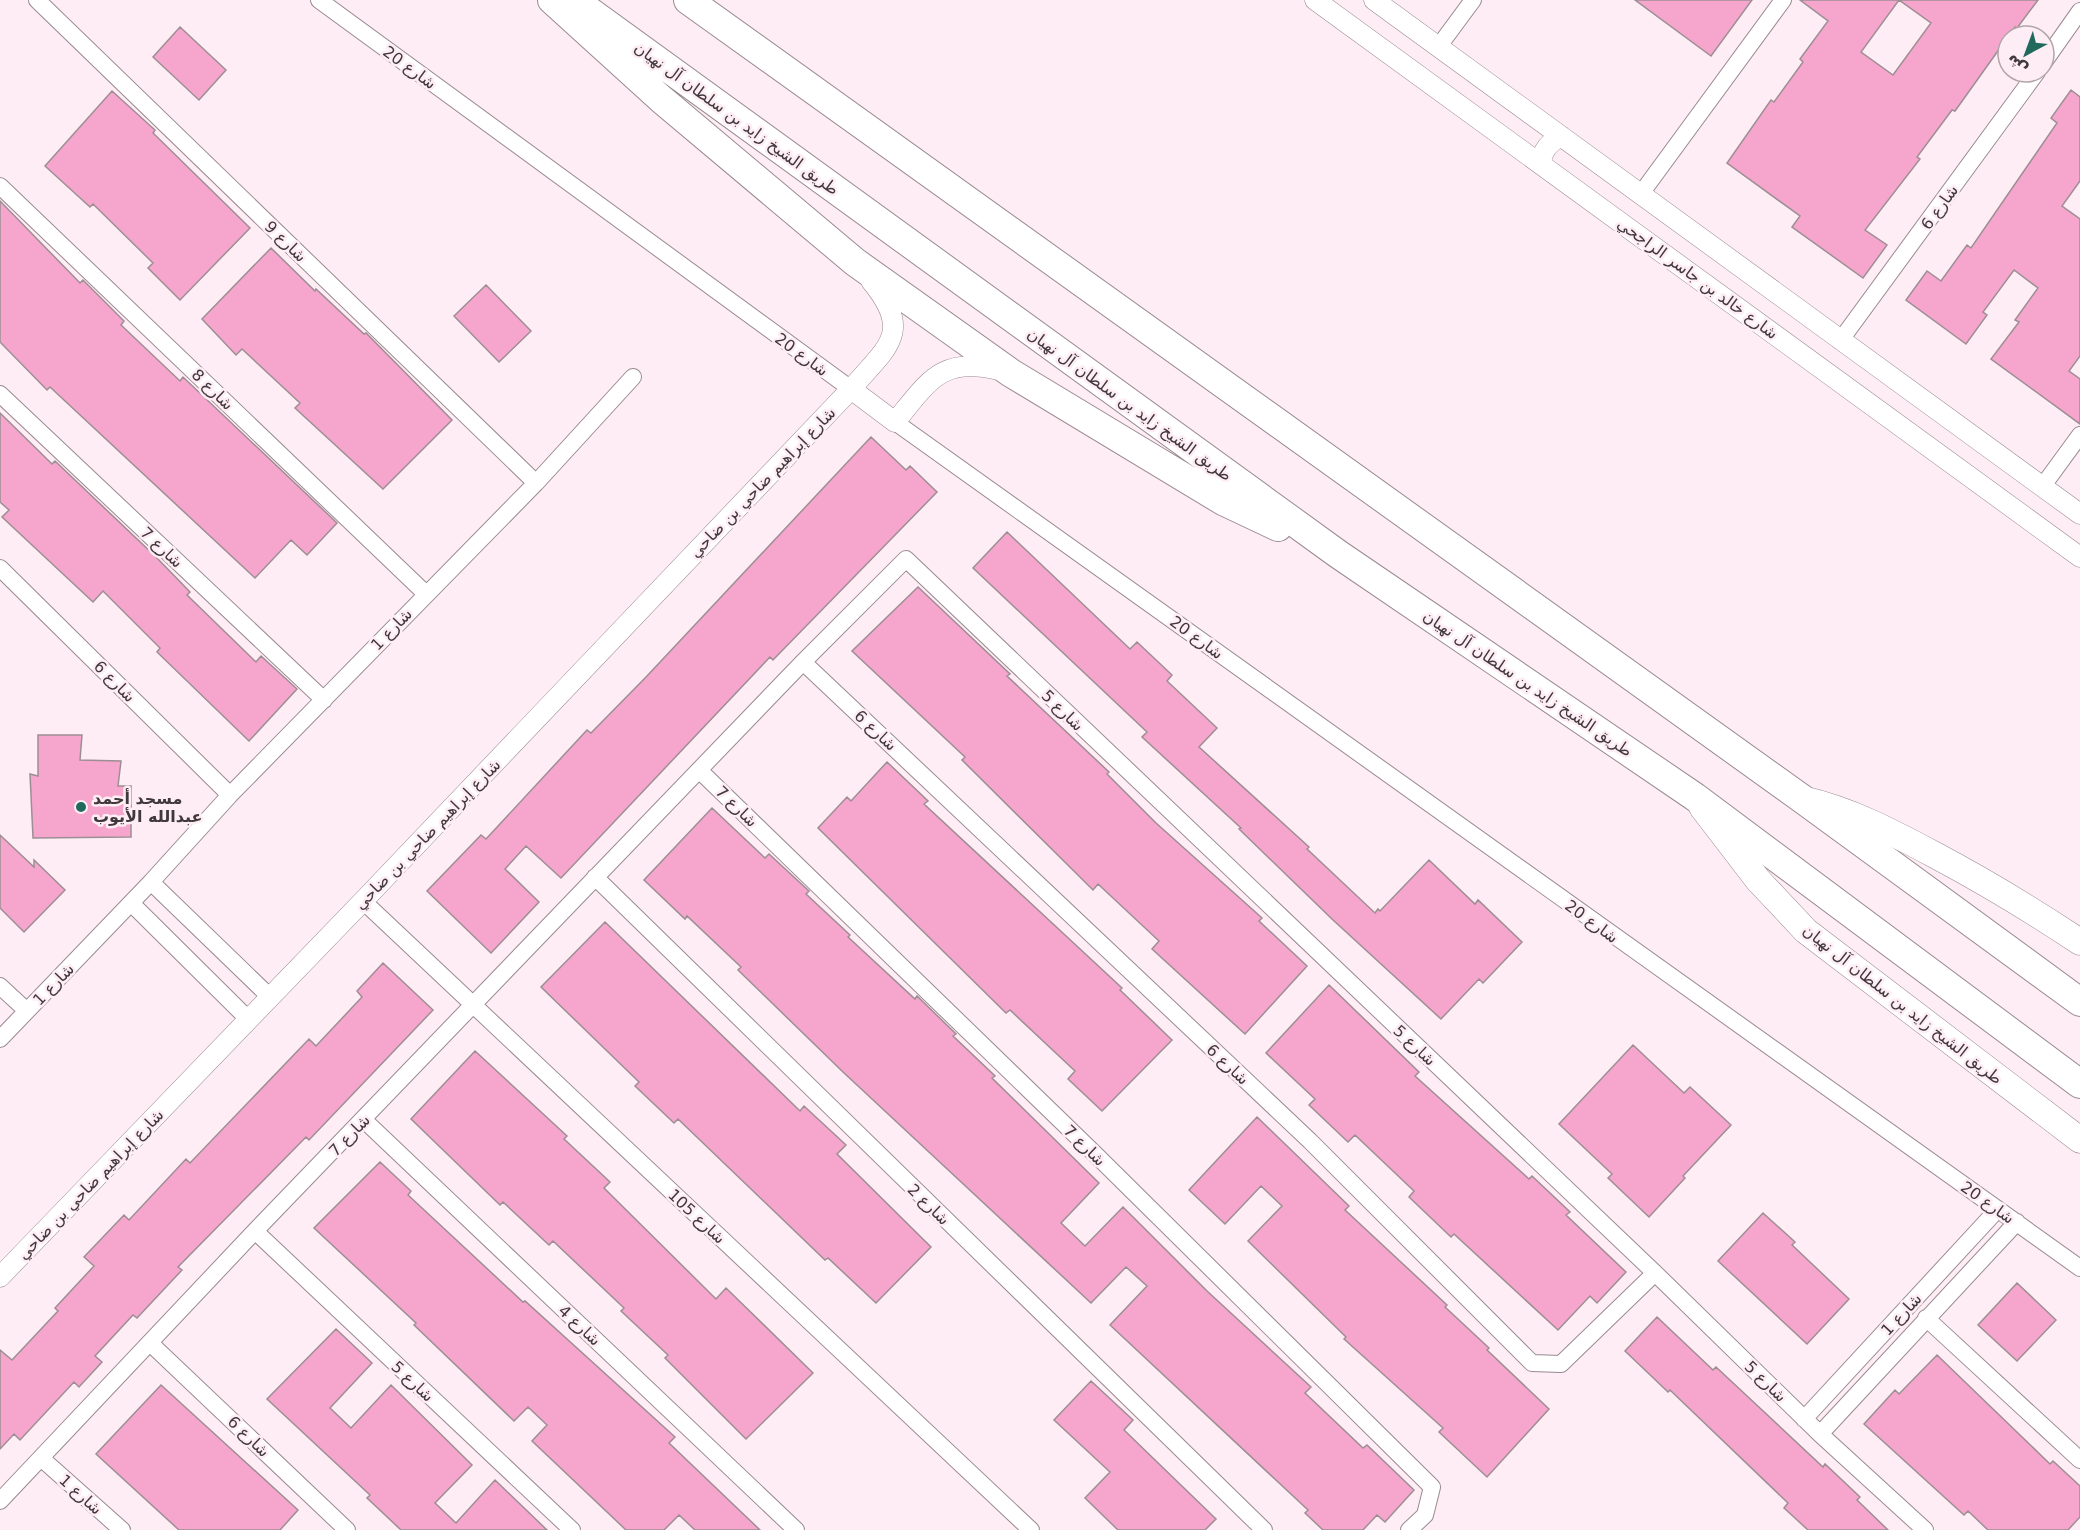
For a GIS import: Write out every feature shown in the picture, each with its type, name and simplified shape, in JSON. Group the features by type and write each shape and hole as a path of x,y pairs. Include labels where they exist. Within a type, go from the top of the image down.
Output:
{"highway":[{"path":"552,0 661,99 855,262 1011,373 1223,501 1338,554"},
{"name":"طريق الشيخ زايد بن سلطان آل نهيان","path":"574,0 1338,554 1695,797 2080,1084"},
{"path":"688,0 1801,798 2080,1002"}],"main road":[{"name":"طريق الشيخ زايد بن سلطان آل نهيان","path":"1695,797 1743,862 1806,931 2080,1140"},
{"path":"1801,798 1837,807 1874,821 1993,886 2080,942"}],"street":[{"name":"شارع 9","path":"37,0 536,483"},
{"name":"شارع 20","path":"319,0 895,422 2080,1268"},
{"name":"شارع خالد بن جاسر الراجحي","path":"1315,0 2080,557"},
{"name":"شارع خالد بن جاسر الراجحي","path":"1374,0 2080,514"},
{"path":"1439,46 1473,0"},
{"path":"1641,195 1783,0"},
{"path":"2056,45 2080,11"},
{"name":"شارع 6","path":"1840,341 2028,84"},
{"path":"1491,129 1501,128 1510,122 1515,113 1515,103"},
{"path":"1541,164 1541,155 1551,143 1561,136"},
{"name":"شارع 8","path":"0,186 425,593"},
{"name":"شارع إبراهيم ضاحي بن ضاحي","path":"0,1277 363,901 885,350 895,322 891,310 855,262"},
{"path":"895,422 942,371 973,364 1011,373"},
{"name":"شارع 1","path":"0,1040 151,882 230,795 425,593 536,483 633,377"},
{"name":"شارع 7","path":"0,394 324,700"},
{"path":"2042,487 2080,435"},
{"name":"شارع 7","path":"0,1501 595,877 906,559"},
{"name":"شارع 5","path":"906,559 1655,1273 1804,1419 1925,1530"},
{"name":"شارع 6","path":"0,568 230,795"},
{"name":"شارع 6","path":"803,662 1310,1141 1532,1363 1561,1364 1655,1273"},
{"name":"شارع 7","path":"699,770 1086,1145 1432,1487 1425,1515 1409,1530"},
{"name":"شارع 2","path":"595,877 1264,1530"},
{"path":"151,882 270,997"},
{"name":"شارع 105","path":"363,901 1031,1530"},
{"path":"131,903 249,1020"},
{"path":"0,986 27,1011"},
{"name":"شارع 4","path":"364,1120 796,1530"},
{"name":"شارع 1","path":"1804,1419 1998,1209"},
{"name":"شارع 1","path":"1820,1434 2017,1222"},
{"name":"شارع 5","path":"255,1231 572,1530"},
{"name":"شارع 1","path":"1926,1318 2080,1460"},
{"name":"شارع 6","path":"150,1343 347,1530"},
{"name":"شارع 1","path":"41,1458 122,1530"}],"building":[{"path":"1635,0 1752,0 1711,56"},
{"path":"1800,0 1899,0 2038,0 2020,24 1996,24 1996,54 1955,111 1952,110 1917,157 1920,159 1865,230 1887,245 1863,278 1792,227 1800,216 1727,163 1771,100 1774,102 1803,62 1800,59 1828,21","holes":["1899,0 1931,23 1893,75 1861,52"]},
{"path":"180,27 226,70 199,100 153,57"},
{"path":"2071,90 2080,97 2080,181 2062,206 2080,219 2080,356 2069,371 2080,379 2080,424 1991,359 2019,322 2015,320 2038,288 2014,270 1983,312 1987,315 1966,344 1906,300 1927,271 1941,281 1967,245 1971,248 2057,123 2051,118"},
{"path":"112,91 155,130 153,133 250,228 180,300 148,268 153,263 93,204 90,207 45,166"},
{"path":"0,201 80,283 83,280 124,321 121,325 180,381 183,377 337,523 307,555 291,540 255,578 50,387 47,390 0,342"},
{"path":"271,248 315,291 316,289 364,334 366,333 452,420 383,489 295,408 300,403 242,349 236,355 202,319"},
{"path":"486,285 531,331 499,362 454,316"},
{"path":"0,413 52,464 55,461 157,558 190,592 187,595 256,662 261,656 297,689 249,741 157,652 160,648 103,591 93,602 2,517 9,510 0,502"},
{"path":"871,437 906,470 910,466 937,492 773,660 770,657 561,878 526,846 505,869 539,902 491,953 427,891 481,835 486,839 587,730 591,733 647,676"},
{"path":"1007,532 1130,649 1137,642 1172,675 1167,681 1217,728 1199,747 1309,847 1307,849 1375,913 1378,909 1380,911 1429,860 1475,904 1478,900 1522,942 1483,983 1479,979 1441,1019 1333,920 1239,829 1241,828 1142,737 1147,732 973,568"},
{"path":"918,587 1010,674 1007,676 1109,772 1107,774 1156,823 1262,918 1259,921 1307,966 1245,1034 1152,949 1159,941 1098,884 1093,890 962,760 965,757 852,651"},
{"name":"مسجد أحمد عبدالله الأيوب","path":"38,735 82,735 80,760 121,761 118,786 131,786 131,837 33,838 30,774 38,776"},
{"path":"887,762 928,801 924,804 1122,988 1120,990 1172,1040 1102,1111 1068,1079 1075,1071 1010,1010 1006,1013 818,828 847,797 851,801"},
{"path":"712,808 765,858 769,854 809,891 806,894 850,935 848,937 915,999 917,996 956,1034 953,1036 995,1076 992,1078 1099,1183 1061,1223 1085,1246 1123,1207 1207,1291 1311,1387 1305,1393 1363,1448 1367,1445 1414,1490 1385,1522 1377,1515 1363,1530 1323,1530 1305,1513 1308,1510 1110,1325 1147,1286 1126,1267 1091,1303 843,1072 738,970 741,967 687,916 685,919 644,880"},
{"path":"0,835 34,867 34,860 65,890 24,932 0,908"},
{"path":"605,922 800,1111 804,1106 846,1145 837,1154 931,1247 876,1303 828,1258 825,1260 678,1119 674,1123 635,1086 639,1082 541,987"},
{"path":"383,963 433,1010 309,1140 306,1137 178,1267 182,1270 137,1318 133,1315 95,1356 102,1362 79,1387 74,1382 20,1440 14,1434 0,1449 0,1350 12,1360 58,1311 55,1308 94,1266 84,1257 124,1215 129,1220 186,1159 190,1163 309,1039 316,1046 362,997 357,991"},
{"path":"1329,985 1419,1072 1415,1076 1529,1179 1532,1176 1570,1212 1566,1215 1626,1272 1597,1303 1590,1296 1558,1330 1454,1234 1451,1237 1409,1197 1414,1191 1355,1135 1348,1142 1309,1105 1315,1099 1266,1053"},
{"path":"1633,1045 1684,1093 1690,1087 1731,1125 1683,1176 1685,1178 1649,1217 1608,1178 1612,1174 1559,1124"},
{"path":"475,1051 567,1136 564,1139 610,1182 604,1188 716,1299 726,1288 813,1373 746,1439 665,1358 668,1355 621,1311 624,1308 553,1241 549,1245 503,1202 500,1205 411,1119"},
{"path":"1257,1117 1349,1206 1345,1210 1447,1305 1445,1307 1489,1348 1487,1350 1549,1409 1487,1477 1439,1432 1443,1428 1344,1339 1346,1337 1248,1241 1282,1206 1261,1186 1225,1224 1189,1190"},
{"path":"380,1162 411,1191 408,1195 523,1302 525,1301 675,1437 669,1443 760,1530 695,1530 679,1515 664,1530 626,1530 532,1441 547,1425 528,1407 514,1421 414,1325 416,1323 314,1228"},
{"path":"1763,1213 1795,1242 1792,1245 1849,1299 1807,1344 1718,1261"},
{"path":"2017,1283 2056,1320 2017,1361 1978,1325"},
{"path":"1657,1317 1713,1370 1716,1367 1823,1467 1825,1464 1860,1497 1857,1500 1888,1530 1808,1530 1784,1508 1788,1503 1670,1390 1668,1392 1625,1351"},
{"path":"336,1329 372,1363 330,1408 351,1428 391,1385 472,1465 435,1503 456,1523 495,1480 547,1530 401,1530 367,1498 370,1495 267,1399"},
{"path":"1937,1355 2050,1464 2053,1461 2080,1486 2080,1517 2068,1530 1988,1530 1968,1511 1964,1515 1864,1424 1895,1390 1899,1394"},
{"path":"1091,1381 1133,1420 1124,1430 1216,1519 1205,1530 1118,1530 1085,1498 1110,1472 1054,1420"},
{"path":"161,1385 298,1510 280,1530 179,1530 96,1454"}],"place":[{"name":"مسجد أحمد عبدالله الأيوب","path":"81,807"}]}
